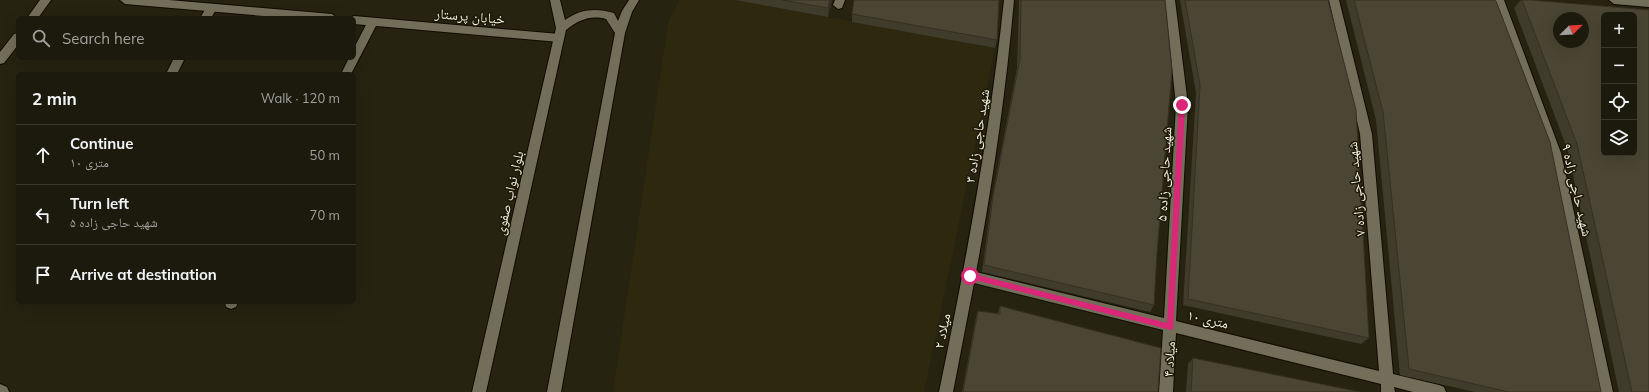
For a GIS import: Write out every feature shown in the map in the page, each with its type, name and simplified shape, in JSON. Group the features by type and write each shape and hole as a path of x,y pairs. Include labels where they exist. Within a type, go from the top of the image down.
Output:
{"street":[{"path":"34,16 46,0"},
{"path":"125,0 308,16"},
{"name":"بلوار نواب صفوی","path":"478,392 560,33 555,0"},
{"path":"554,392 620,33 627,11 634,0"},
{"name":"شهید حاجی زاده ۳","path":"970,276 1004,60 1009,0"},
{"name":"شهید حاجی زاده ۵","path":"1170,0 1182,105 1171,327"},
{"name":"شهید حاجی زاده ۷","path":"1334,0 1366,134 1388,385"},
{"name":"شهید حاجی زاده ۹","path":"1499,0 1555,152 1606,392"},
{"path":"1614,0 1649,3"},
{"path":"206,16 212,8"},
{"path":"560,33 578,15 596,12 610,16 620,33"},
{"name":"خیابان پرستار","path":"356,20 560,33"},
{"path":"356,55 373,22"},
{"path":"0,60 16,39"},
{"path":"172,72 179,60"},
{"path":"347,72 353,60"},
{"name":"۱۰ متری","path":"970,276 1171,327 1388,385 1439,392"},
{"name":"میلاد ۲","path":"946,392 970,276"},
{"name":"میلاد ۴","path":"1166,392 1171,327"}],"shaded area":[{"path":"679,0 735,0 995,48 924,392 613,392 668,23"}],"building":[{"path":"782,0 830,0 828,8"},
{"path":"854,0 999,0 997,40 852,14"},
{"path":"1021,0 1165,0 1172,70 1154,305 984,265 993,196 1020,59"},
{"path":"1185,0 1328,0 1356,110 1369,338 1188,299 1200,85"},
{"path":"1354,0 1496,1 1550,142 1601,392 1509,392 1409,369 1383,112"},
{"path":"1522,0 1649,10 1649,392 1632,392 1577,144"},
{"path":"1000,306 1161,348 1158,392 963,392 978,311 1000,314"},
{"path":"1193,358 1360,392 1191,392"}],"route":[{"path":"970,276 1171,327 1182,105"}]}
